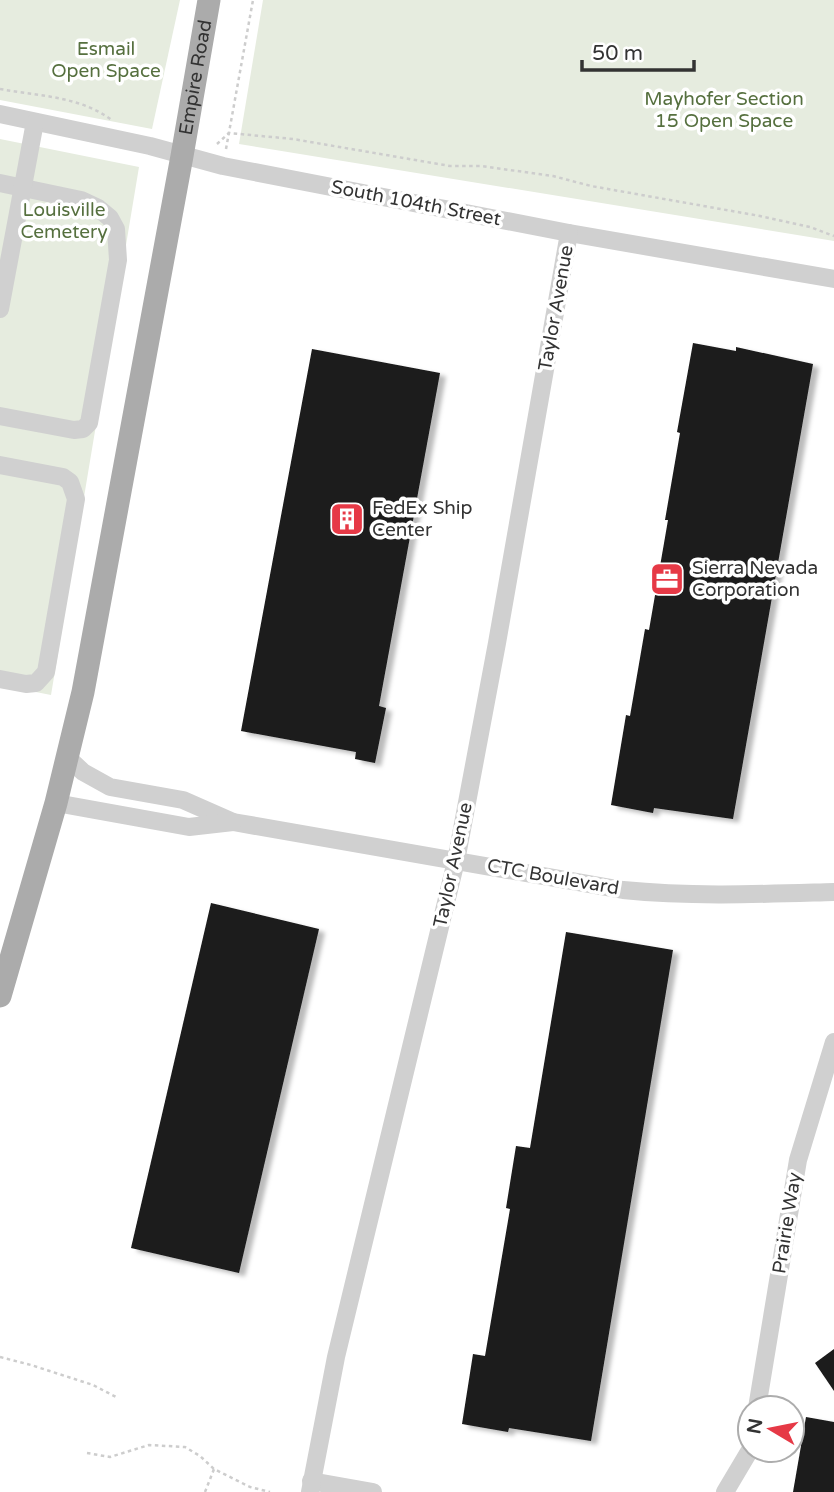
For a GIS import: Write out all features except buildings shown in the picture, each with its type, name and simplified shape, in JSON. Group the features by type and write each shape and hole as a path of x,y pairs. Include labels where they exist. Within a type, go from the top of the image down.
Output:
{"main road":[{"name":"Empire Road","path":"0,996 56,803 106,574 209,0"}],"street":[{"name":"South 104th Street","path":"0,114 150,146 223,166 569,233 834,279"},
{"path":"0,309 35,121"},
{"path":"0,183 80,200 97,208 110,218 116,229 118,260 89,424 83,429 74,430 0,416"},
{"name":"Taylor Avenue","path":"311,1487 336,1357 456,861 569,233"},
{"path":"0,465 64,477 70,482 76,499 47,672 36,683 0,679"},
{"name":"CTC Boulevard","path":"67,757 83,772 110,788 183,800 233,822 623,890 672,895 740,896 834,892"},
{"name":"CTC Boulevard","path":"56,803 189,827 233,822"},
{"name":"Prairie Way","path":"759,1394 798,1160 834,1042"},
{"path":"725,1492 742,1464"},
{"path":"311,1487 373,1492"}],"path":[{"path":"223,166 253,0"},
{"path":"0,89 66,99 121,124"},
{"path":"217,144 229,133 293,139 450,166 481,166 552,176 591,186 810,226 834,236"},
{"path":"0,1357 31,1364 93,1385 116,1397"},
{"path":"87,1453 110,1457 149,1445 185,1447 214,1469 250,1487 270,1492"},
{"path":"205,1492 214,1469"}],"green space":[{"name":"Esmail Open Space","path":"0,0 180,0 152,129 0,100"},
{"name":"Mayhofer Section 15 Open Space","path":"263,0 834,0 834,241 239,144"},
{"name":"Louisville Cemetery","path":"0,139 139,167 51,695 0,685"}],"place":[{"name":"FedEx Ship Center","path":"347,519"},
{"name":"Sierra Nevada Corporation","path":"667,579"}]}
